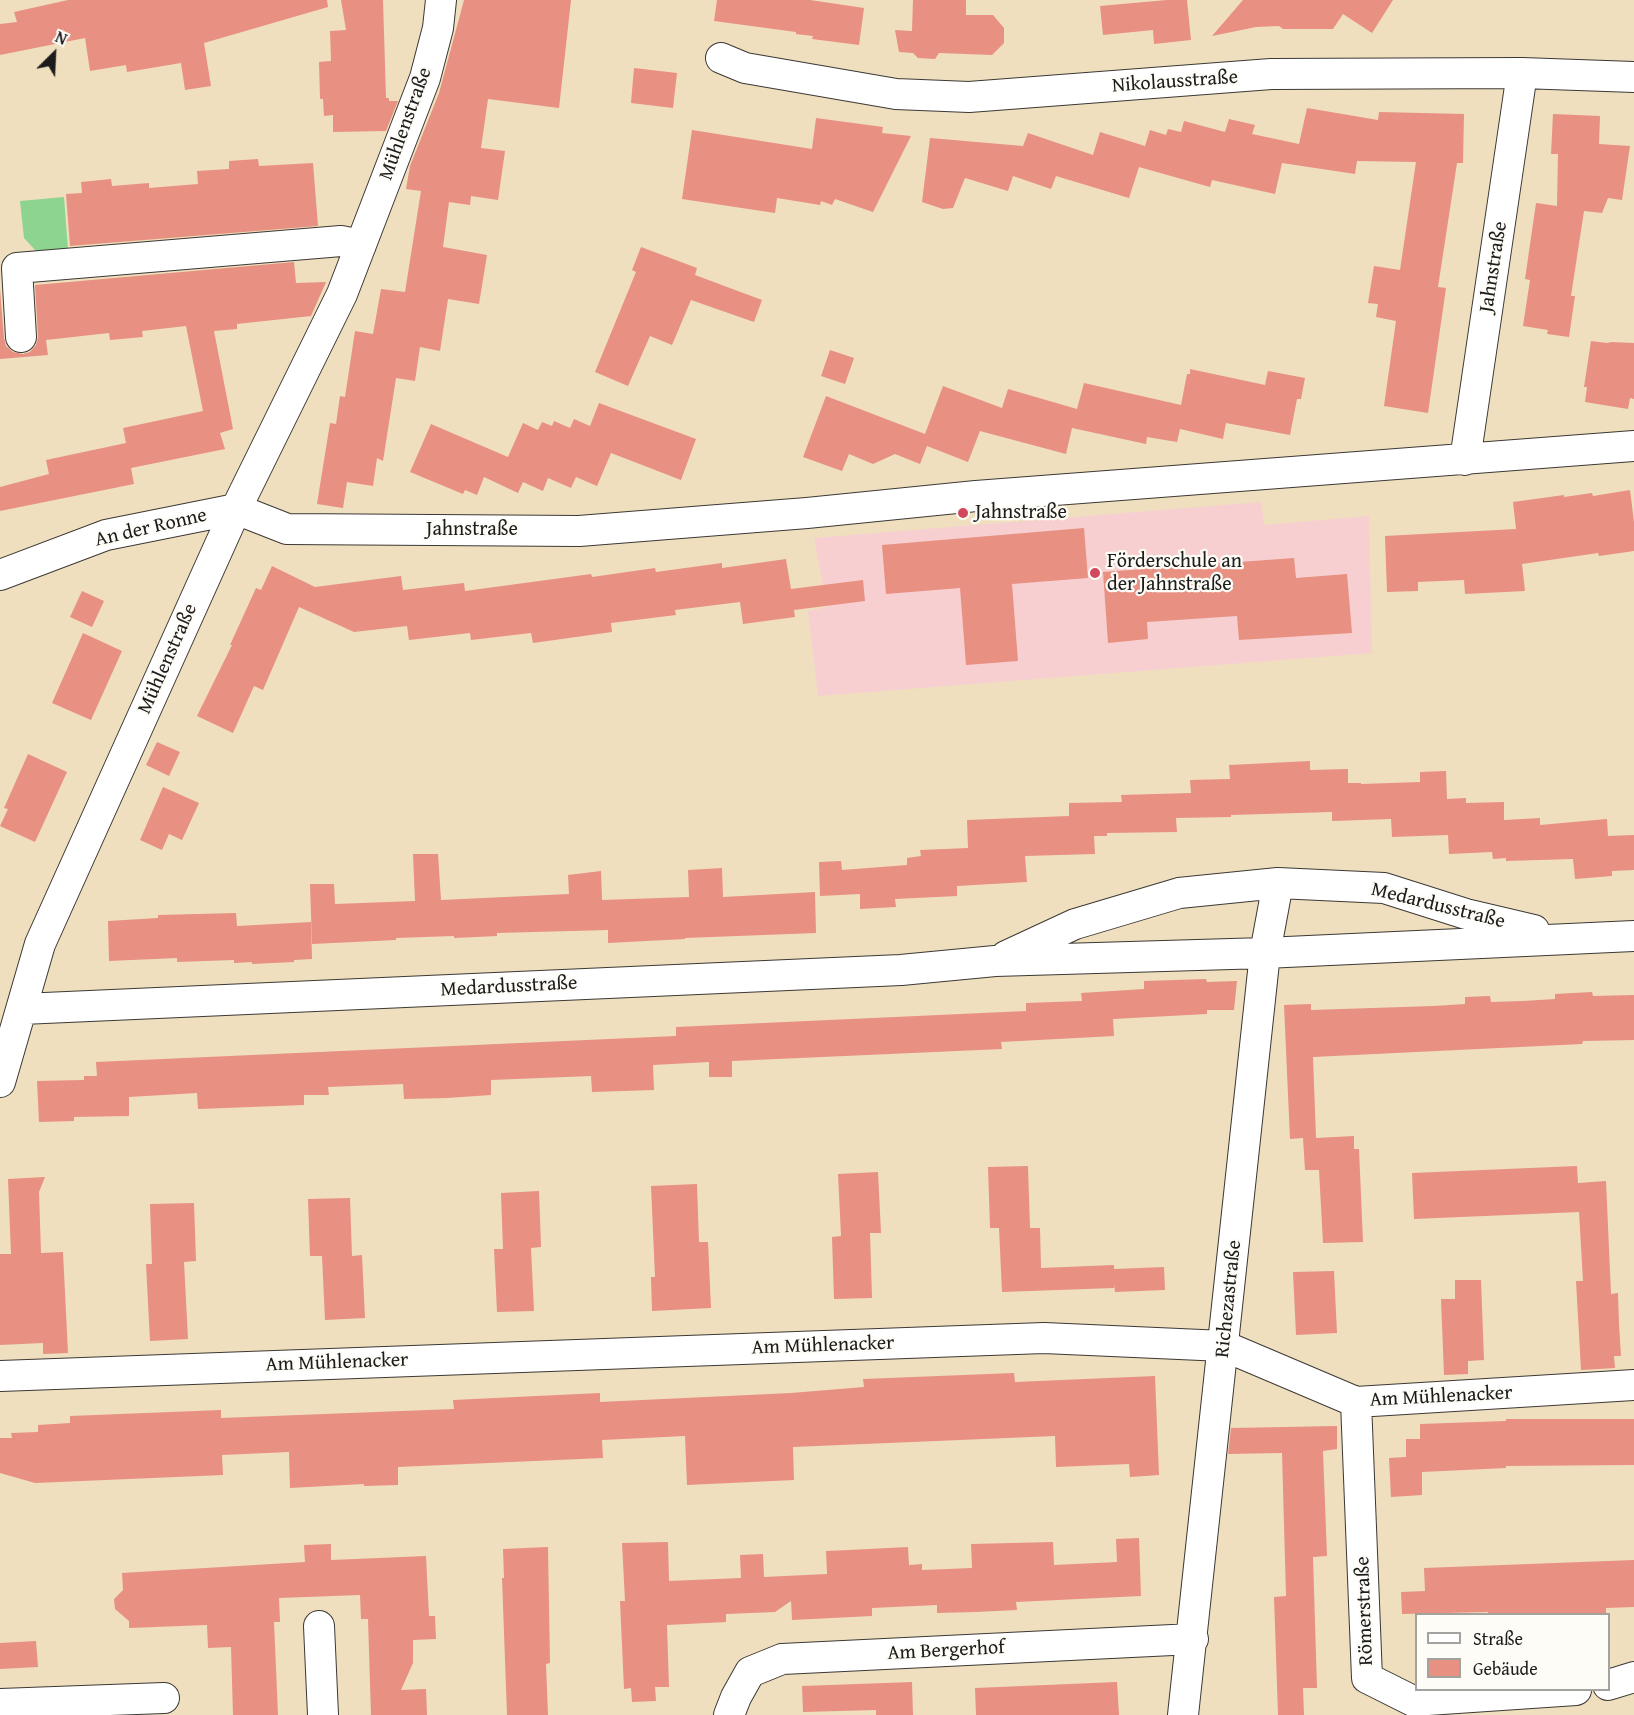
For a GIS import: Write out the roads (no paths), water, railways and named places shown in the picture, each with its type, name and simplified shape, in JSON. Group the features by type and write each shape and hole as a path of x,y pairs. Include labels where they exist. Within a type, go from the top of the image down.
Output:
{"street":[{"name":"Mühlenstraße","path":"0,1082 40,944 236,509 342,294 425,78 438,28 441,0"},
{"name":"Nikolausstraße","path":"721,58 745,68 896,94 969,98 1271,74 1522,73 1634,77"},
{"name":"Jahnstraße","path":"1465,460 1522,73"},
{"path":"21,337 17,268 341,241 361,246"},
{"name":"Jahnstraße","path":"236,509 287,528 579,531 807,513 976,496 1634,447"},
{"name":"An der Ronne","path":"0,575 106,535 236,509"},
{"name":"Medardusstraße","path":"995,961 1075,924 1179,893 1278,883 1384,888 1466,914 1568,938"},
{"name":"Richezastraße","path":"1183,1715 1193,1639 1265,953 1278,883"},
{"name":"Medardusstraße","path":"22,1010 901,970 995,961 1265,953 1634,936"},
{"name":"Am Mühlenacker","path":"0,1376 1044,1338 1224,1346 1356,1402 1634,1385"},
{"name":"Römerstraße","path":"1356,1402 1367,1678 1413,1701 1549,1691"},
{"path":"319,1626 323,1715"},
{"name":"Am Bergerhof","path":"729,1715 750,1672 782,1659 1193,1639"},
{"path":"1610,1684 1634,1677"},
{"path":"0,1704 164,1698"}],"place":[{"name":"Jahnstraße","path":"963,513"},
{"name":"Förderschule an der Jahnstraße","path":"1095,573"}]}
